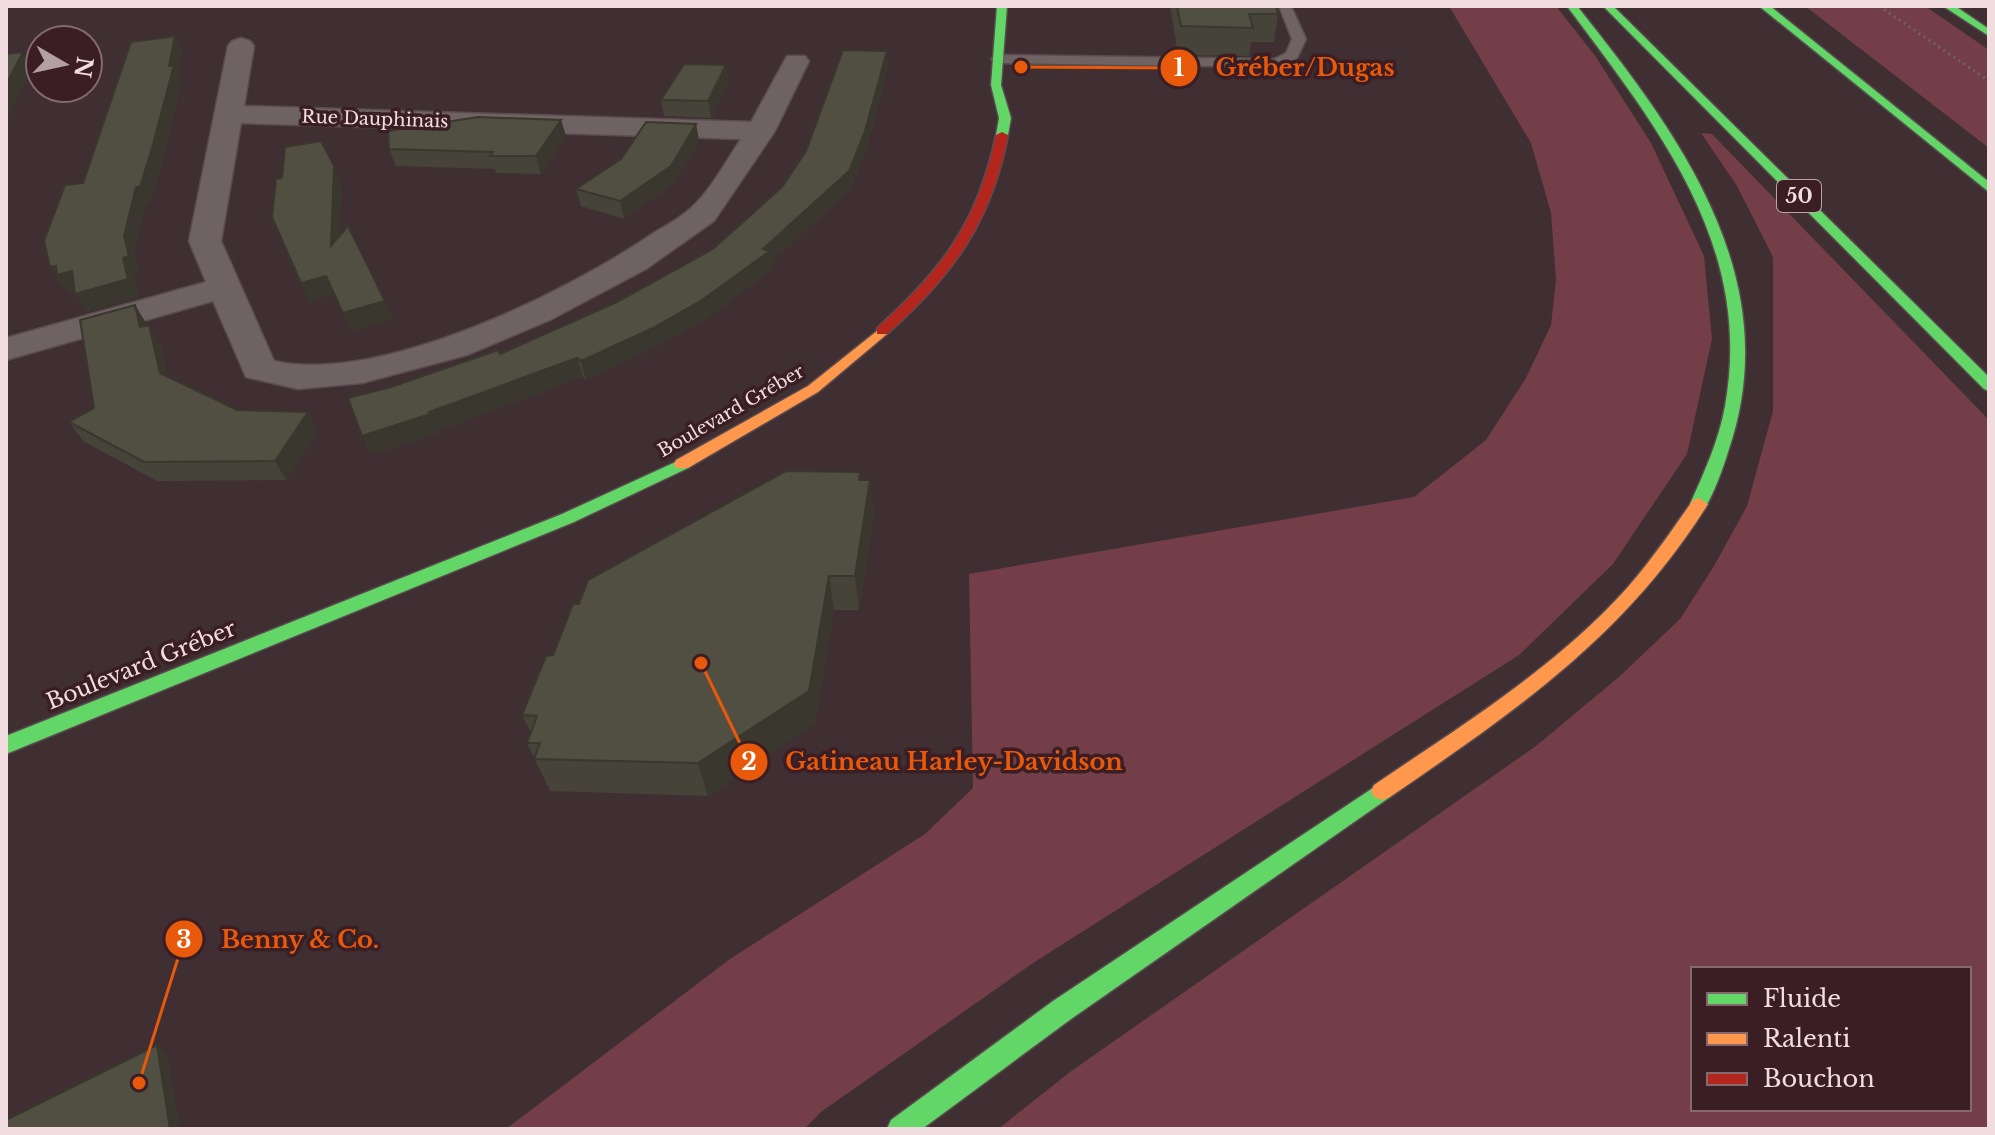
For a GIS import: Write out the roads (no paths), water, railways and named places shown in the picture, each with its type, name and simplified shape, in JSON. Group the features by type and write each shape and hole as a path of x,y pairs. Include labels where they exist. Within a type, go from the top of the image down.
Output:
{"main road":[{"name":"Boulevard Gréber","path":"6,745 516,540 643,484 813,389 914,304 949,267 978,221 997,170 1005,118 996,85 1002,6"},
{"path":"900,1129 1062,1010 1521,696 1564,662 1636,593 1683,529 1716,468 1732,417 1741,338 1734,290 1711,217 1672,143 1626,74 1572,6"},
{"name":"50","path":"1608,6 1989,386"},
{"path":"1764,6 1989,188"},
{"path":"1948,6 1989,33"},
{"name":"Boulevard Gréber","path":"235,632 516,540"}],"street":[{"path":"241,46 205,241 259,369 298,378 349,375 454,347 540,312 634,262 703,214 761,131 796,61"},
{"name":"Rue Dauphinais","path":"230,114 761,131"},
{"path":"6,349 223,288"}],"lane":[{"path":"998,59 1277,63 1292,55 1299,39 1285,6"}],"place":[{"name":"Gréber/Dugas","path":"1021,67"},
{"name":"Gatineau Harley-Davidson","path":"701,663"},
{"name":"Benny & Co.","path":"139,1083"}]}
